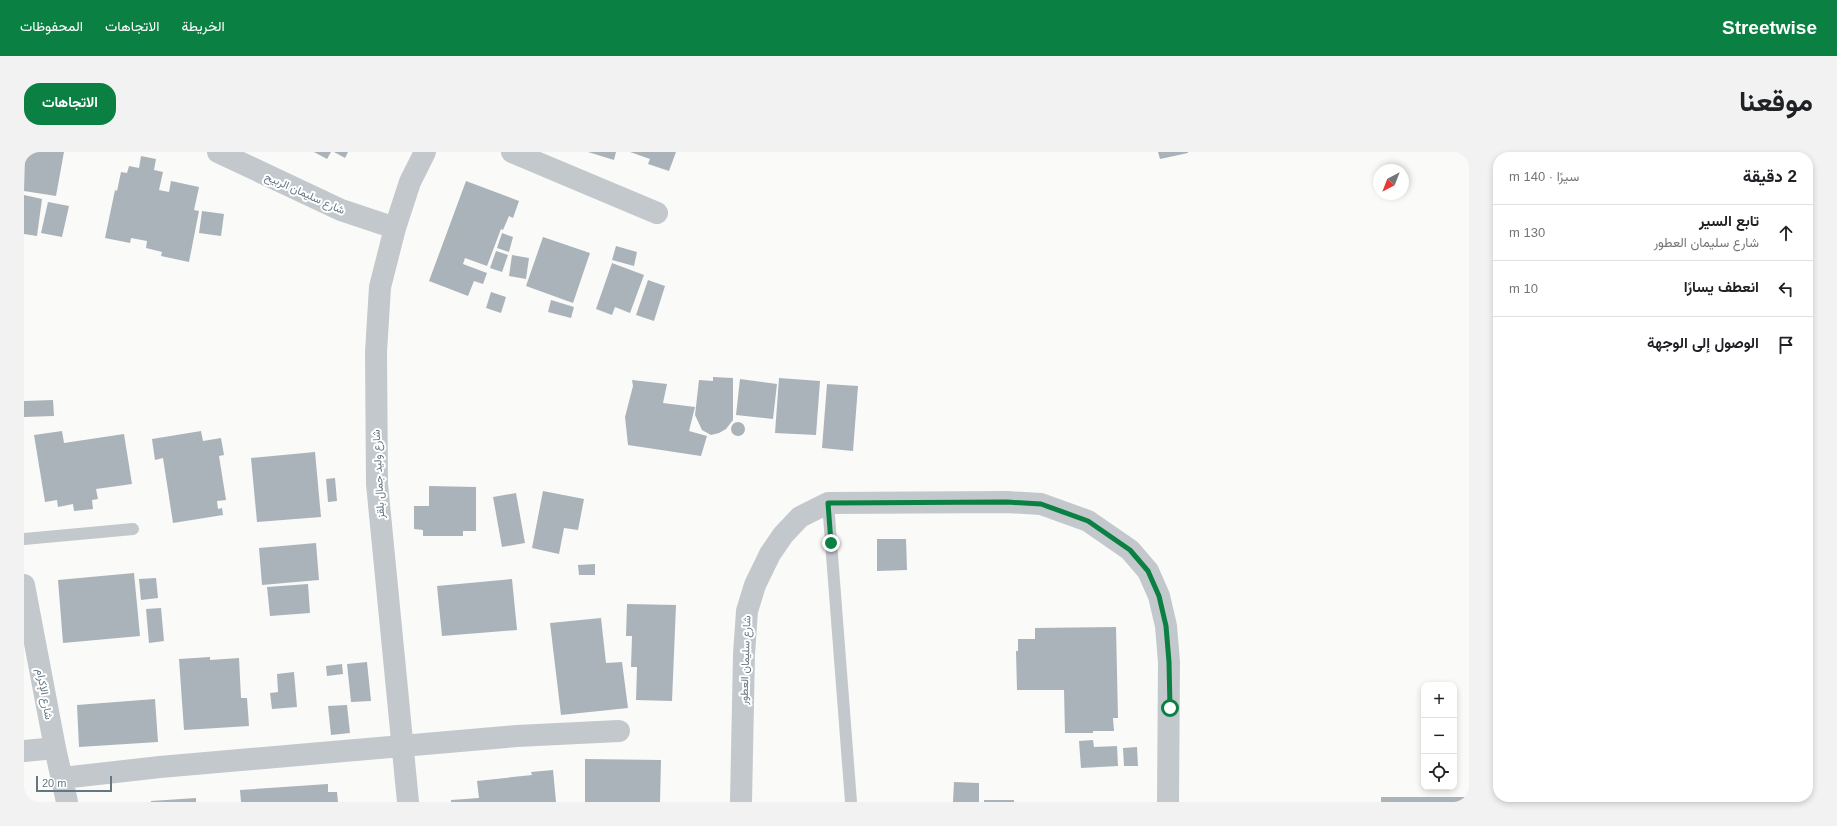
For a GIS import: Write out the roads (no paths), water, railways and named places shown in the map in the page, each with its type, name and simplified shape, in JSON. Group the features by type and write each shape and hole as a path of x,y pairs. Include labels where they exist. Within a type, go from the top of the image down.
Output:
{"street":[{"name":"شارع سليمان الربيح","path":"218,152 341,210 395,228"},
{"name":"شارع وليد جمال بلقز","path":"408,802 379,500 376,428 376,352 380,287 395,228 410,182 425,152"},
{"path":"512,152 657,213"},
{"name":"شارع سليمان العطور","path":"741,802 744,654 747,611 755,585 770,554 783,535 800,517 828,503 1007,502 1041,504 1088,521 1130,550 1148,571 1159,596 1166,626 1169,662 1170,708 1168,802"},
{"name":"شارع الإكرام","path":"24,585 55,748 67,802"},
{"path":"62,778 160,767 517,736 619,731"},
{"path":"24,751 55,748"}],"lane":[{"path":"828,503 851,802"},
{"path":"24,539 133,529"}]}
